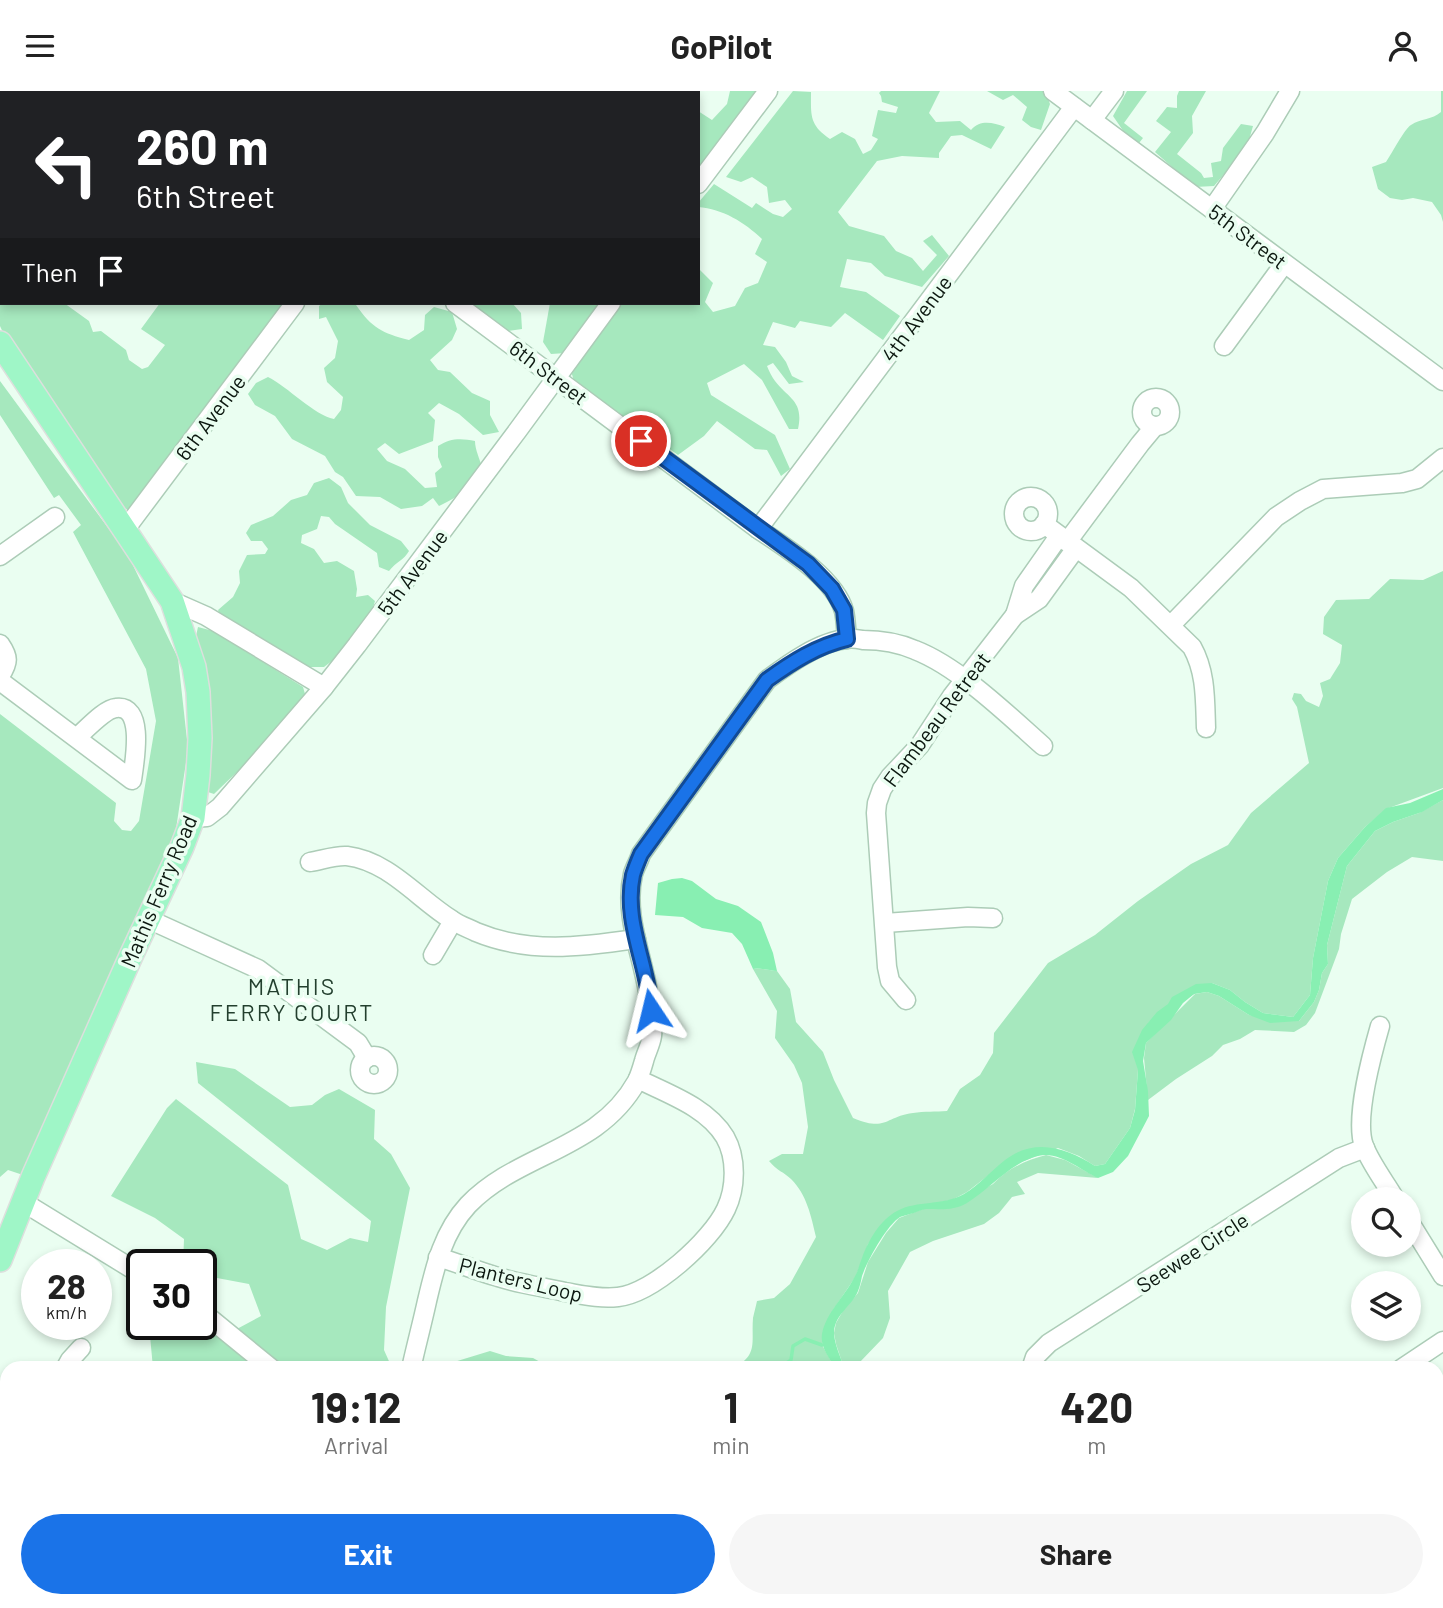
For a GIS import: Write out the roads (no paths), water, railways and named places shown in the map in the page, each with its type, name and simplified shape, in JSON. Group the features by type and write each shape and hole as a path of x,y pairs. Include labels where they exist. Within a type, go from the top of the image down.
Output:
{"main road":[{"name":"Mathis Ferry Road","path":"0,343 172,601 194,667 200,738 193,818 182,847 23,1202 0,1260"}],"street":[{"path":"700,181 768,91"},
{"name":"5th Street","path":"1053,91 1075,101 1092,120 1443,381"},
{"path":"1092,120 1114,91"},
{"path":"1212,209 1265,133 1290,91"},
{"name":"4th Avenue","path":"758,529 1075,101"},
{"path":"1224,346 1284,264"},
{"name":"6th Avenue","path":"124,531 294,305"},
{"name":"6th Street","path":"458,305 808,564 832,589 844,610 847,639"},
{"name":"5th Avenue","path":"193,818 207,817 220,807 324,687 610,305"},
{"name":"Flambeau Retreat","path":"906,1000 890,981 887,967 876,813 882,789 920,745 952,696 1015,615 1039,599 1068,542 1155,426"},
{"path":"1171,625 1276,517 1294,504 1323,489 1402,483 1417,479 1443,458"},
{"path":"0,556 55,517"},
{"path":"1044,524 1131,589 1192,647 1204,681 1206,728"},
{"path":"172,601 206,616 324,687"},
{"path":"413,1361 438,1257 450,1230 468,1206 488,1188 514,1171 579,1139 605,1121 621,1105 638,1079 653,1035 650,997 635,939 631,897 633,874 641,854 767,680 789,664 828,644 847,639 884,641 915,650 939,661 966,680 1043,746"},
{"path":"0,644 8,660 0,676"},
{"path":"0,681 76,739"},
{"path":"310,862 345,856 371,862 453,921 497,939 550,948 591,946 635,939"},
{"path":"885,923 968,917 993,918"},
{"path":"148,919 258,969 358,1043 367,1058"},
{"path":"433,955 453,921"},
{"path":"1380,1026 1364,1098 1362,1139 1388,1187"},
{"name":"Planters Loop","path":"438,1257 500,1278 597,1298 633,1294 668,1274 701,1241 725,1210 732,1193 732,1156 725,1138 699,1111 638,1079"},
{"name":"Seewee Circle","path":"1034,1361 1049,1343 1334,1161 1365,1148"},
{"path":"23,1202 126,1265"},
{"path":"1421,1240 1443,1276"},
{"path":"217,1324 262,1361"},
{"path":"1413,1361 1443,1341"},
{"path":"69,1361 81,1348"}],"waterway":[{"path":"790,1361 793,1346 805,1339 822,1345"}],"district":[{"name":"MATHIS FERRY COURT","path":"292,999"}]}
